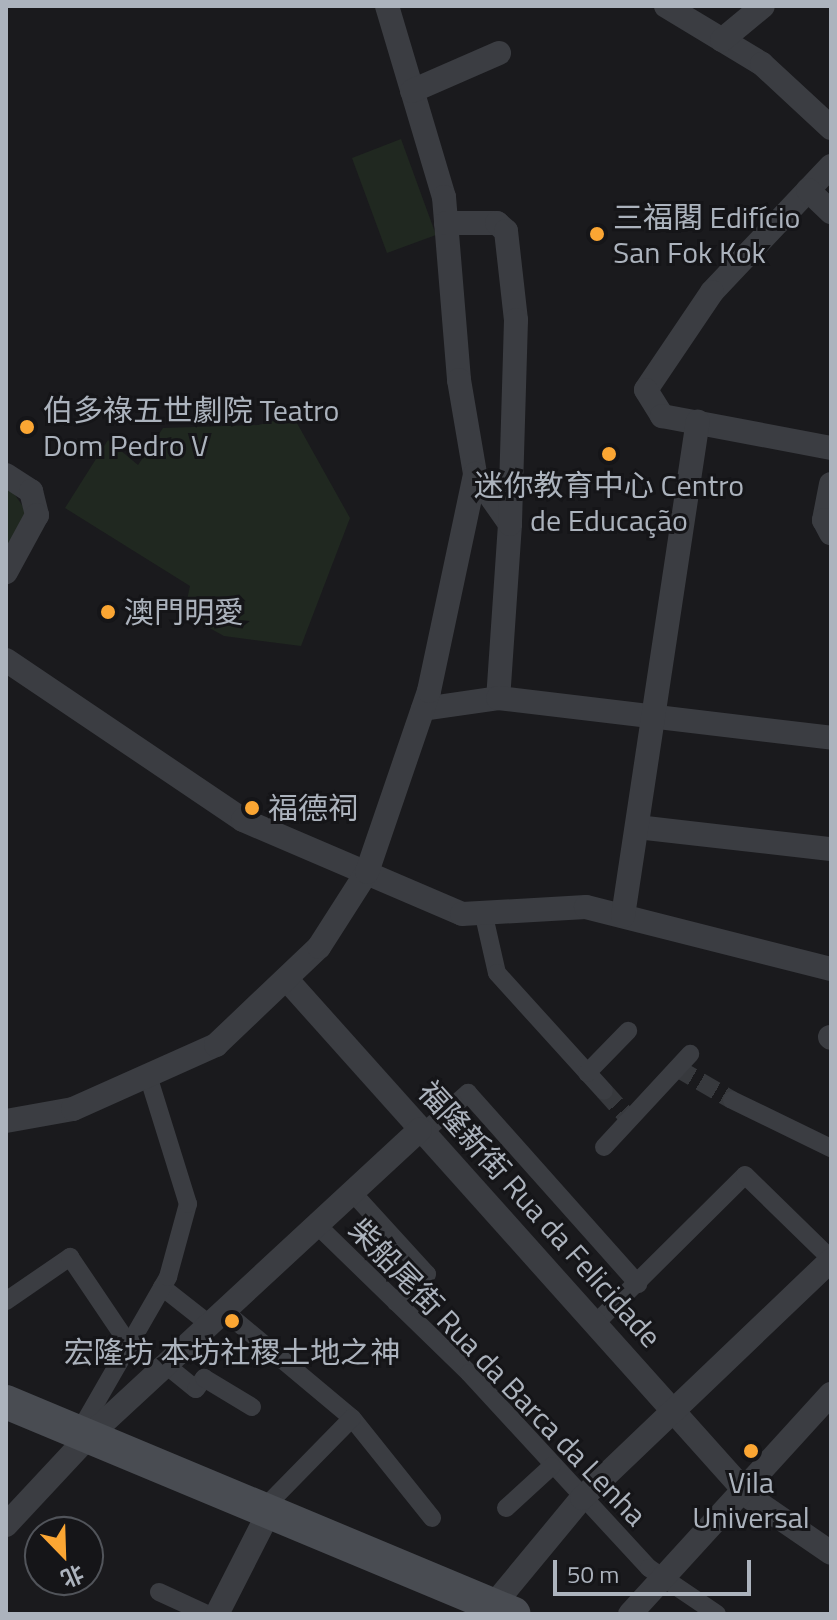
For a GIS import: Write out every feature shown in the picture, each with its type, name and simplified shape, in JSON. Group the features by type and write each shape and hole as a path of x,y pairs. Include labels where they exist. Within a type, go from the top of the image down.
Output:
{"main road":[{"path":"6,1402 266,1510 497,1611"}],"street":[{"path":"6,1121 73,1109 149,1079 216,1045 289,982 367,872 423,709 475,474 446,223 387,6"},
{"path":"666,6 762,64 831,128"},
{"path":"722,40 763,6"},
{"path":"412,91 499,53"},
{"path":"831,166 712,292 649,382 649,405 698,422 831,448"},
{"path":"808,190 831,212"},
{"path":"446,223 497,223 506,231 516,320 510,524 498,698"},
{"path":"623,916 698,422"},
{"path":"475,474 510,524"},
{"path":"6,475 31,491 37,515 6,572"},
{"path":"831,484 824,520 831,533"},
{"path":"6,660 243,820 462,914 484,916 576,906 831,969"},
{"path":"423,709 498,698 831,738"},
{"path":"637,827 831,849"},
{"path":"484,916 497,973 604,1091"},
{"name":"福隆新街 Rua da Felicidade","path":"289,982 743,1490 831,1553"},
{"path":"587,1073 628,1031"},
{"path":"604,1147 690,1054"},
{"path":"84,1434 162,1287 188,1191 149,1079"},
{"path":"6,1525 84,1434 166,1365 352,1192 468,1093 638,1284"},
{"path":"732,1100 831,1148"},
{"path":"497,1611 582,1498 831,1259 745,1175 595,1324"},
{"path":"352,1192 427,1274 396,1302"},
{"name":"柴船尾街 Rua da Barca da Lenha","path":"317,1225 396,1302 663,1579 717,1614"},
{"path":"6,1301 70,1257 130,1346"},
{"path":"162,1287 217,1318 352,1418 432,1518"},
{"path":"166,1365 196,1389 204,1378 252,1407"},
{"path":"630,1614 831,1394"},
{"path":"217,1614 266,1510 352,1418"},
{"path":"506,1508 552,1466"},
{"path":"159,1592 207,1614"}],"shaded area":[{"path":"401,139 436,235 387,253 352,158"},
{"path":"293,416 350,518 301,646 224,636 184,614 190,586 65,508 108,440 138,465 163,428 258,425"},
{"path":"6,482 29,515 6,558"}],"tunnel":[{"path":"677,1068 732,1100"},
{"path":"604,1091 629,1119"}],"place":[{"name":"三福閣 Edifício San Fok Kok","path":"597,234"},
{"name":"伯多祿五世劇院 Teatro Dom Pedro V","path":"27,427"},
{"name":"迷你教育中心 Centro de Educação","path":"609,454"},
{"name":"澳門明愛","path":"108,612"},
{"name":"福德祠","path":"252,808"},
{"name":"宏隆坊 本坊社稷土地之神","path":"232,1321"},
{"name":"Vila Universal","path":"751,1451"}]}
